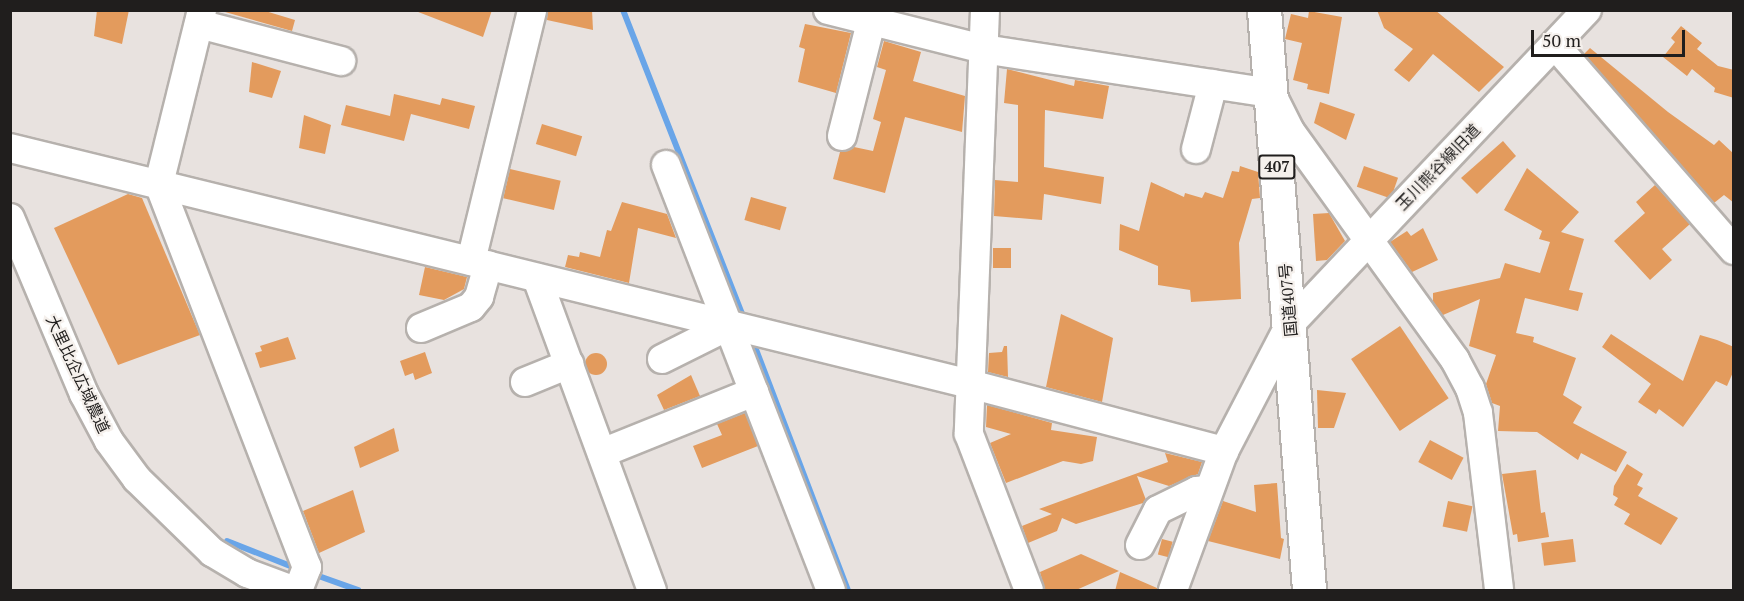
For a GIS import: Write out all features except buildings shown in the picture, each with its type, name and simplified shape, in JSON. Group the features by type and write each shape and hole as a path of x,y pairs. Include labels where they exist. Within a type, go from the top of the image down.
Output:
{"highway":[{"name":"国道407号","path":"1264,10 1309,591"}],"street":[{"path":"421,328 471,308 479,297 479,263 532,10"},
{"path":"828,10 983,49 1271,93 1290,131 1455,360 1470,388 1478,413 1499,591"},
{"path":"985,10 969,435 1029,591"},
{"name":"玉川熊谷線旧道","path":"1173,591 1207,490 1290,324 1587,10"},
{"path":"298,591 307,567 159,184 200,17 341,61"},
{"path":"842,136 871,22"},
{"path":"1555,45 1734,250"},
{"path":"1196,149 1213,84"},
{"path":"10,148 970,384 1224,452"},
{"path":"666,165 739,328 754,392 831,591"},
{"name":"大里比企広域農道","path":"10,218 84,394 109,441 137,479 212,552 247,573 292,591"},
{"path":"537,278 652,591"},
{"path":"662,359 739,328"},
{"path":"525,382 569,364"},
{"path":"602,453 754,392"},
{"path":"1140,545 1158,510 1197,491 1207,490"}],"waterway":[{"path":"623,10 745,321"},
{"path":"752,339 848,590"},
{"path":"227,541 298,569"},
{"path":"313,574 358,590"}]}
